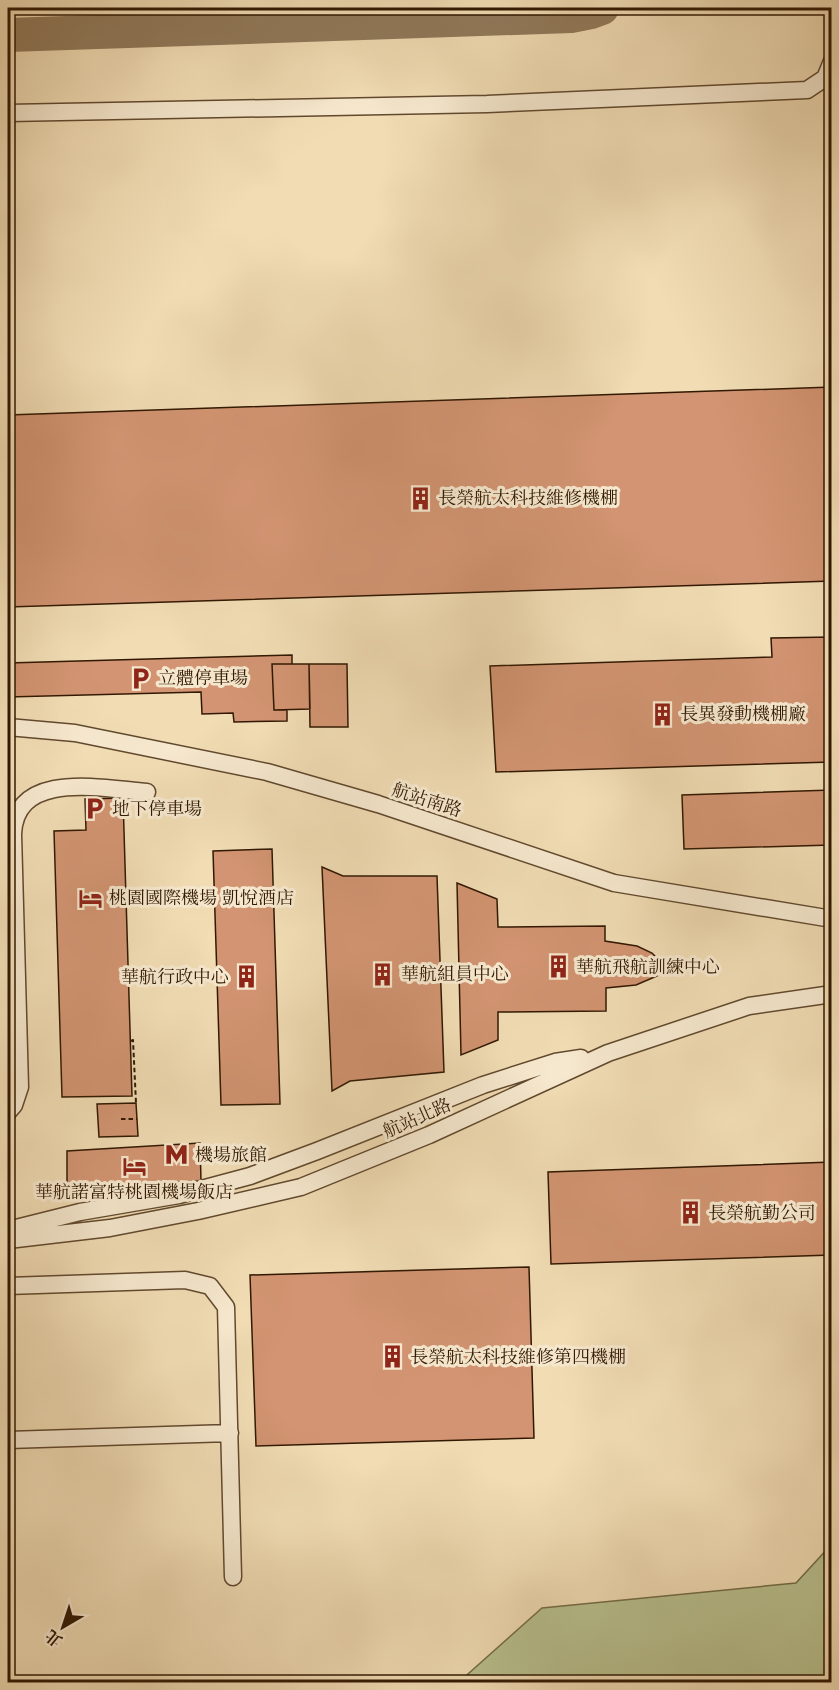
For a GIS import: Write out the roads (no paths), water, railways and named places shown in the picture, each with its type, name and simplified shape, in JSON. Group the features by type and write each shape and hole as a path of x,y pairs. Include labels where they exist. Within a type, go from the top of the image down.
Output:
{"street":[{"path":"8,113 487,104 807,90 825,78 831,61"},
{"name":"航站南路","path":"8,728 75,733 267,772 378,804 614,883 831,919"},
{"path":"8,1112 14,1105 20,1087 13,834 17,814 28,801 41,792 57,788 79,787 147,792"},
{"name":"航站北路","path":"8,1240 110,1228 198,1211 301,1187 429,1136 609,1053 749,1006 831,994"},
{"path":"8,1230 80,1212 179,1195 250,1176 483,1085 555,1062 609,1053"},
{"path":"8,1286 184,1280 210,1286 226,1307 233,1577"},
{"path":"8,1440 230,1433"}],"waterway":[{"path":"640,1679 652,1682"}],"place":[{"name":"長榮航太科技維修機棚","path":"420,498"},
{"name":"立體停車場","path":"140,678"},
{"name":"長異發動機棚廠","path":"662,714"},
{"name":"地下停車場","path":"94,809"},
{"name":"桃園國際機場 凱悅酒店","path":"91,898"},
{"name":"華航飛航訓練中心","path":"558,967"},
{"name":"華航組員中心","path":"383,974"},
{"name":"華航行政中心","path":"247,977"},
{"name":"機場旅館","path":"177,1155"},
{"name":"華航諾富特桃園機場飯店","path":"134,1166"},
{"name":"長榮航勤公司","path":"690,1213"},
{"name":"長榮航太科技維修第四機棚","path":"392,1357"}]}
